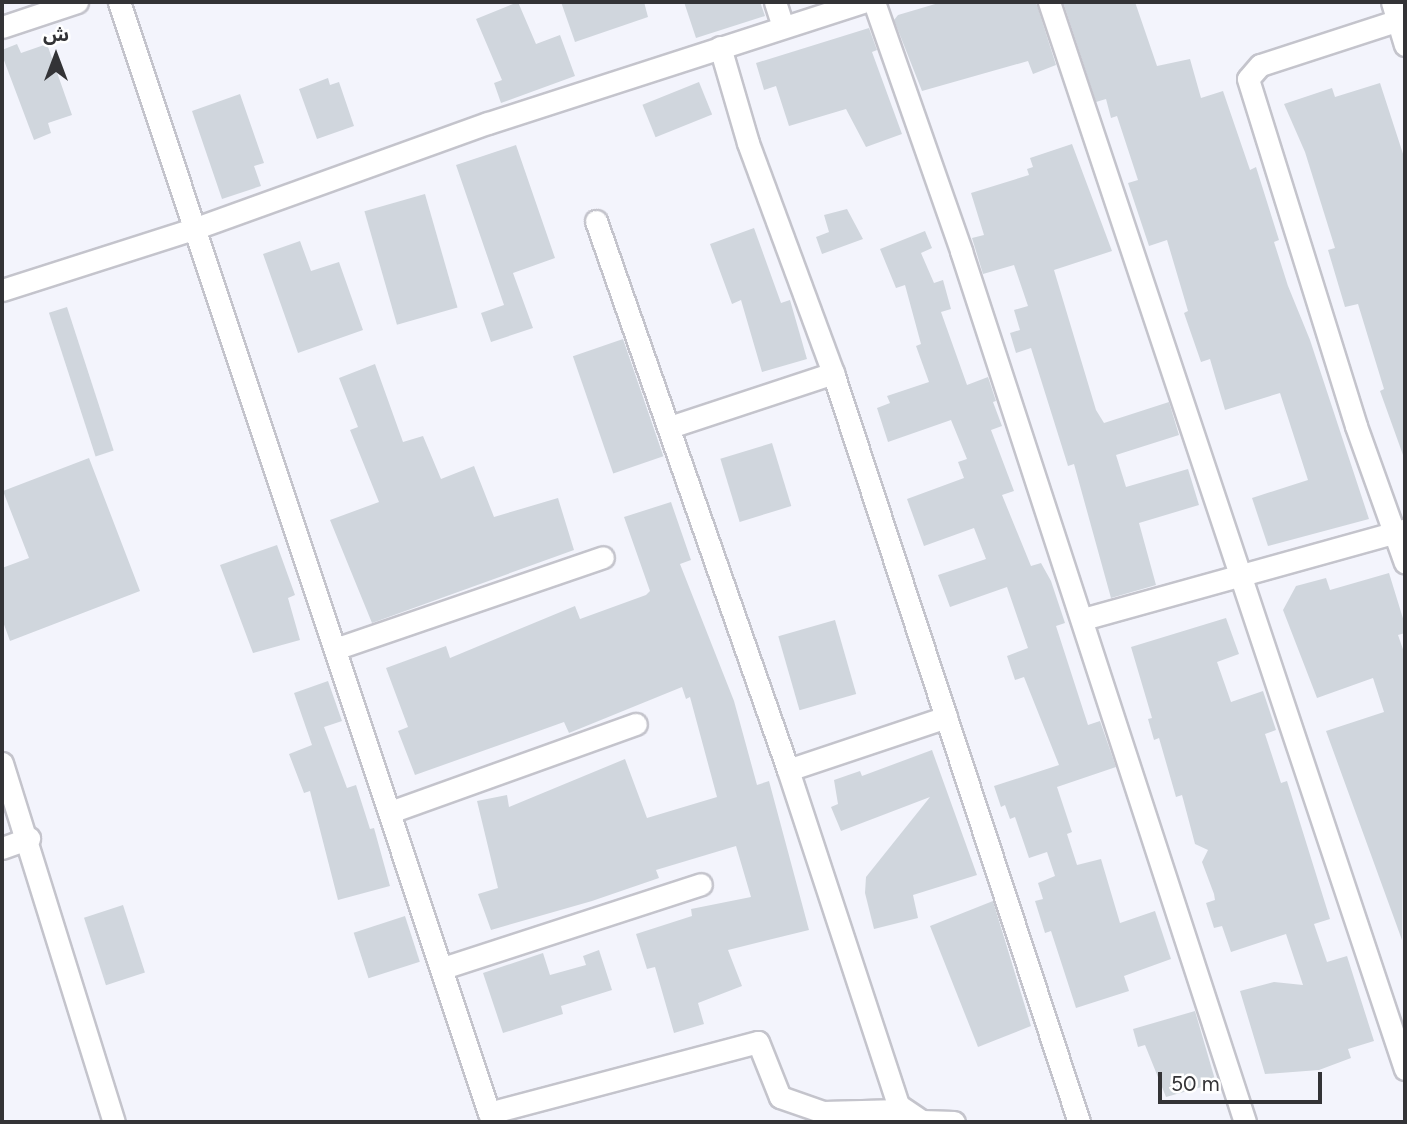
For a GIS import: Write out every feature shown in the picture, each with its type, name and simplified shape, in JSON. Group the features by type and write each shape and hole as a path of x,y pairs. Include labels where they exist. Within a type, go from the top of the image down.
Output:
{"street":[{"path":"2,27 77,2"},
{"path":"119,2 443,968 489,1113 758,1042 780,1097 823,1112 901,1110 922,1121 954,1122"},
{"path":"775,2 783,27"},
{"path":"2,290 196,228 488,123 862,2"},
{"path":"874,2 1083,619 1245,1122"},
{"path":"1049,2 1405,1069"},
{"path":"1405,45 1398,13 1260,65 1248,79 1356,426 1400,531 1405,563"},
{"path":"720,47 748,143 833,373 1079,1122"},
{"path":"596,221 670,426 901,1110"},
{"path":"670,426 833,373"},
{"path":"1083,619 1400,531"},
{"path":"335,649 603,557"},
{"path":"788,770 946,717"},
{"path":"390,812 636,724"},
{"path":"2,763 29,838 114,1122"},
{"path":"2,848 29,838"},
{"path":"443,968 701,884"}],"building":[{"path":"518,2 536,44 560,35 575,76 501,103 494,83 502,80 476,19"},
{"path":"561,2 644,2 648,17 575,42"},
{"path":"684,2 760,2 765,16 696,38"},
{"path":"942,2 1036,2 1056,65 1033,74 1028,61 922,91 894,20 898,15"},
{"path":"1063,2 1135,2 1157,66 1190,59 1201,98 1223,91 1250,170 1256,167 1279,240 1274,242 1288,286 1310,340 1369,519 1268,546 1252,498 1308,480 1280,393 1225,410 1210,359 1201,362 1184,313 1188,311 1167,240 1149,246 1128,183 1138,180 1117,116 1111,118 1106,99 1096,102"},
{"path":"869,28 877,50 872,52 902,134 866,147 846,109 789,126 776,86 764,90 756,63"},
{"path":"17,44 21,53 47,44 72,115 48,123 51,133 34,140 2,55 2,50"},
{"path":"328,78 330,85 339,82 354,126 317,139 299,89"},
{"path":"699,82 712,114 656,137 642,105"},
{"path":"1380,83 1405,160 1403,455 1380,391 1384,389 1358,304 1345,307 1328,250 1335,248 1305,152 1284,104 1332,88 1335,97"},
{"path":"240,94 264,163 254,166 261,186 222,199 192,111"},
{"path":"1072,144 1112,251 1054,270 1096,410 1104,423 1169,402 1179,435 1116,455 1126,487 1188,469 1199,505 1139,523 1156,585 1111,598 1074,464 1068,466 1031,348 1016,353 1010,333 1020,330 1014,310 1028,306 1014,265 983,274 972,238 984,235 971,193 1029,175 1027,169 1033,167 1030,158"},
{"path":"516,145 555,258 513,273 533,328 491,342 481,313 504,305 456,165"},
{"path":"425,194 458,307 397,325 364,211"},
{"path":"847,209 863,239 822,254 816,237 829,232 824,215"},
{"path":"754,228 781,303 790,300 807,359 762,372 741,300 732,304 710,244"},
{"path":"925,231 932,248 921,253 934,283 943,280 951,309 941,312 967,385 988,377 996,401 993,402 1002,426 991,430 1014,491 1002,495 1031,566 1041,563 1051,581 1065,623 1056,626 1088,725 1100,721 1116,767 1057,787 1072,832 1067,834 1077,865 1101,859 1120,923 1155,911 1171,959 1124,976 1129,991 1076,1008 1051,931 1045,933 1035,901 1043,899 1038,883 1055,876 1047,852 1029,858 1015,817 1010,819 1005,805 1001,807 994,786 1059,765 1024,677 1015,680 1007,656 1028,648 1007,587 950,607 938,575 986,559 974,528 924,546 907,499 964,478 958,462 967,459 951,420 888,442 877,408 890,403 887,396 929,382 916,346 921,344 905,285 896,288 880,249"},
{"path":"300,241 311,271 339,262 363,330 298,353 263,254"},
{"path":"67,307 114,451 96,456 49,313"},
{"path":"623,339 663,456 613,473 573,356"},
{"path":"375,364 403,442 423,436 441,479 474,466 494,517 558,498 574,550 372,623 330,520 379,502 350,430 358,427 339,378"},
{"path":"772,443 791,506 740,522 720,459"},
{"path":"89,458 140,591 10,641 2,619 2,568 29,558 3,491"},
{"path":"671,502 691,560 680,564 734,701 757,785 769,781 809,930 728,950 742,986 698,1003 704,1024 674,1033 655,967 647,969 636,934 692,916 691,909 751,897 736,846 656,870 659,878 592,901 491,930 478,894 498,888 477,801 507,795 509,807 625,759 647,818 717,797 690,697 686,699 682,687 569,733 564,722 415,775 398,731 408,727 386,668 446,646 450,658 575,606 580,619 646,595 650,591 624,517"},
{"path":"277,545 295,595 288,598 300,640 253,653 220,565"},
{"path":"1389,573 1405,625 1405,633 1398,635 1405,655 1402,940 1326,731 1384,712 1373,678 1317,698 1283,610 1296,586 1326,578 1330,590"},
{"path":"1226,618 1239,654 1217,662 1231,702 1263,691 1276,730 1265,734 1281,783 1287,781 1330,919 1314,924 1327,962 1347,956 1374,1041 1348,1049 1351,1058 1319,1070 1265,1074 1240,991 1274,982 1303,985 1286,934 1231,952 1222,926 1214,928 1206,903 1215,900 1214,894 1202,862 1208,850 1195,844 1182,795 1176,797 1159,738 1154,740 1148,719 1152,718 1131,647"},
{"path":"835,620 856,694 800,710 778,636"},
{"path":"328,681 342,721 324,727 347,788 356,785 370,829 374,828 390,886 338,900 310,791 304,793 289,754 312,745 294,693"},
{"path":"932,750 977,875 913,895 918,918 874,929 865,893 866,877 930,797 841,831 831,807 838,804 834,780 860,771 862,776"},
{"path":"993,901 1031,1026 978,1047 930,926"},
{"path":"123,905 145,973 106,985 84,918"},
{"path":"405,916 420,962 368,978 354,933"},
{"path":"599,950 612,990 561,1006 563,1014 503,1033 483,973 543,953 550,975 586,965 583,956"},
{"path":"1195,1011 1216,1083 1166,1097 1145,1045 1138,1047 1133,1029"}]}
